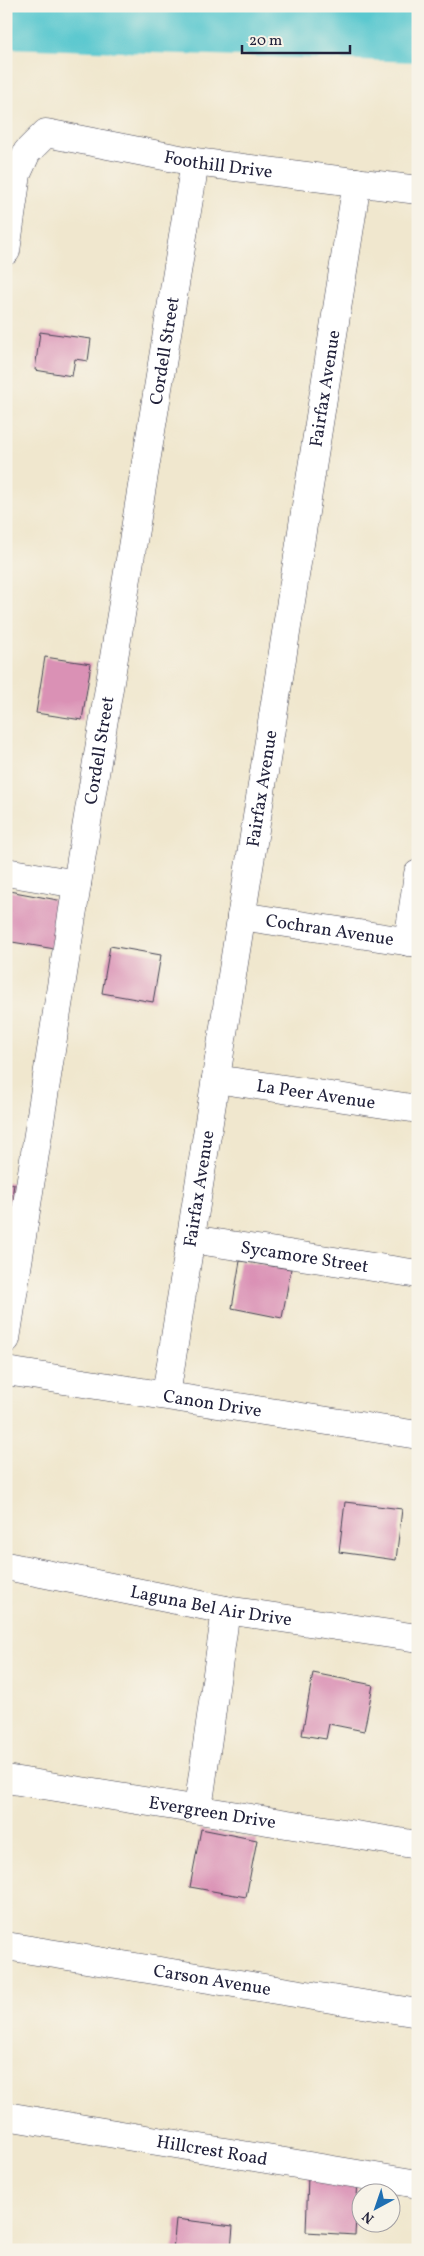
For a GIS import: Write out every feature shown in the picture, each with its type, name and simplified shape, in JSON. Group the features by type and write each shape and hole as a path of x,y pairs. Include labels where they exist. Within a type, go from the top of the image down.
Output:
{"street":[{"name":"Foothill Drive","path":"6,251 16,174 26,152 46,133 195,162 418,190"},
{"name":"Cordell Street","path":"6,1339 77,884 195,162"},
{"name":"Fairfax Avenue","path":"166,1395 357,182"},
{"path":"6,872 77,884"},
{"path":"413,942 418,874"},
{"name":"Cochran Avenue","path":"241,916 413,942"},
{"name":"La Peer Avenue","path":"216,1079 418,1109"},
{"name":"Sycamore Street","path":"190,1239 418,1274"},
{"name":"Canon Drive","path":"6,1371 418,1435"},
{"name":"Laguna Bel Air Drive","path":"6,1566 226,1610 418,1638"},
{"path":"198,1809 226,1610"},
{"name":"Evergreen Drive","path":"6,1779 418,1845"},
{"name":"Carson Avenue","path":"6,1946 418,2013"},
{"name":"Hillcrest Road","path":"6,2116 418,2184"}],"building":[{"path":"40,332 91,339 88,361 75,359 72,376 35,370"},
{"path":"45,657 91,664 82,720 36,713"},
{"path":"9,891 63,901 55,949 6,941 6,906"},
{"path":"110,946 161,955 153,1002 102,993"},
{"path":"6,1183 14,1184 9,1219 6,1218"},
{"path":"240,1261 291,1269 282,1318 232,1308"},
{"path":"345,1502 402,1509 396,1560 339,1552"},
{"path":"313,1673 373,1685 364,1731 329,1724 326,1739 302,1735"},
{"path":"201,1829 257,1840 246,1897 190,1887"},
{"path":"308,2176 358,2179 358,2184 352,2184 352,2234 355,2235 306,2232"},
{"path":"176,2219 233,2226 231,2250 173,2250"}],"waterway":[{"path":"6,16 418,30"}]}
